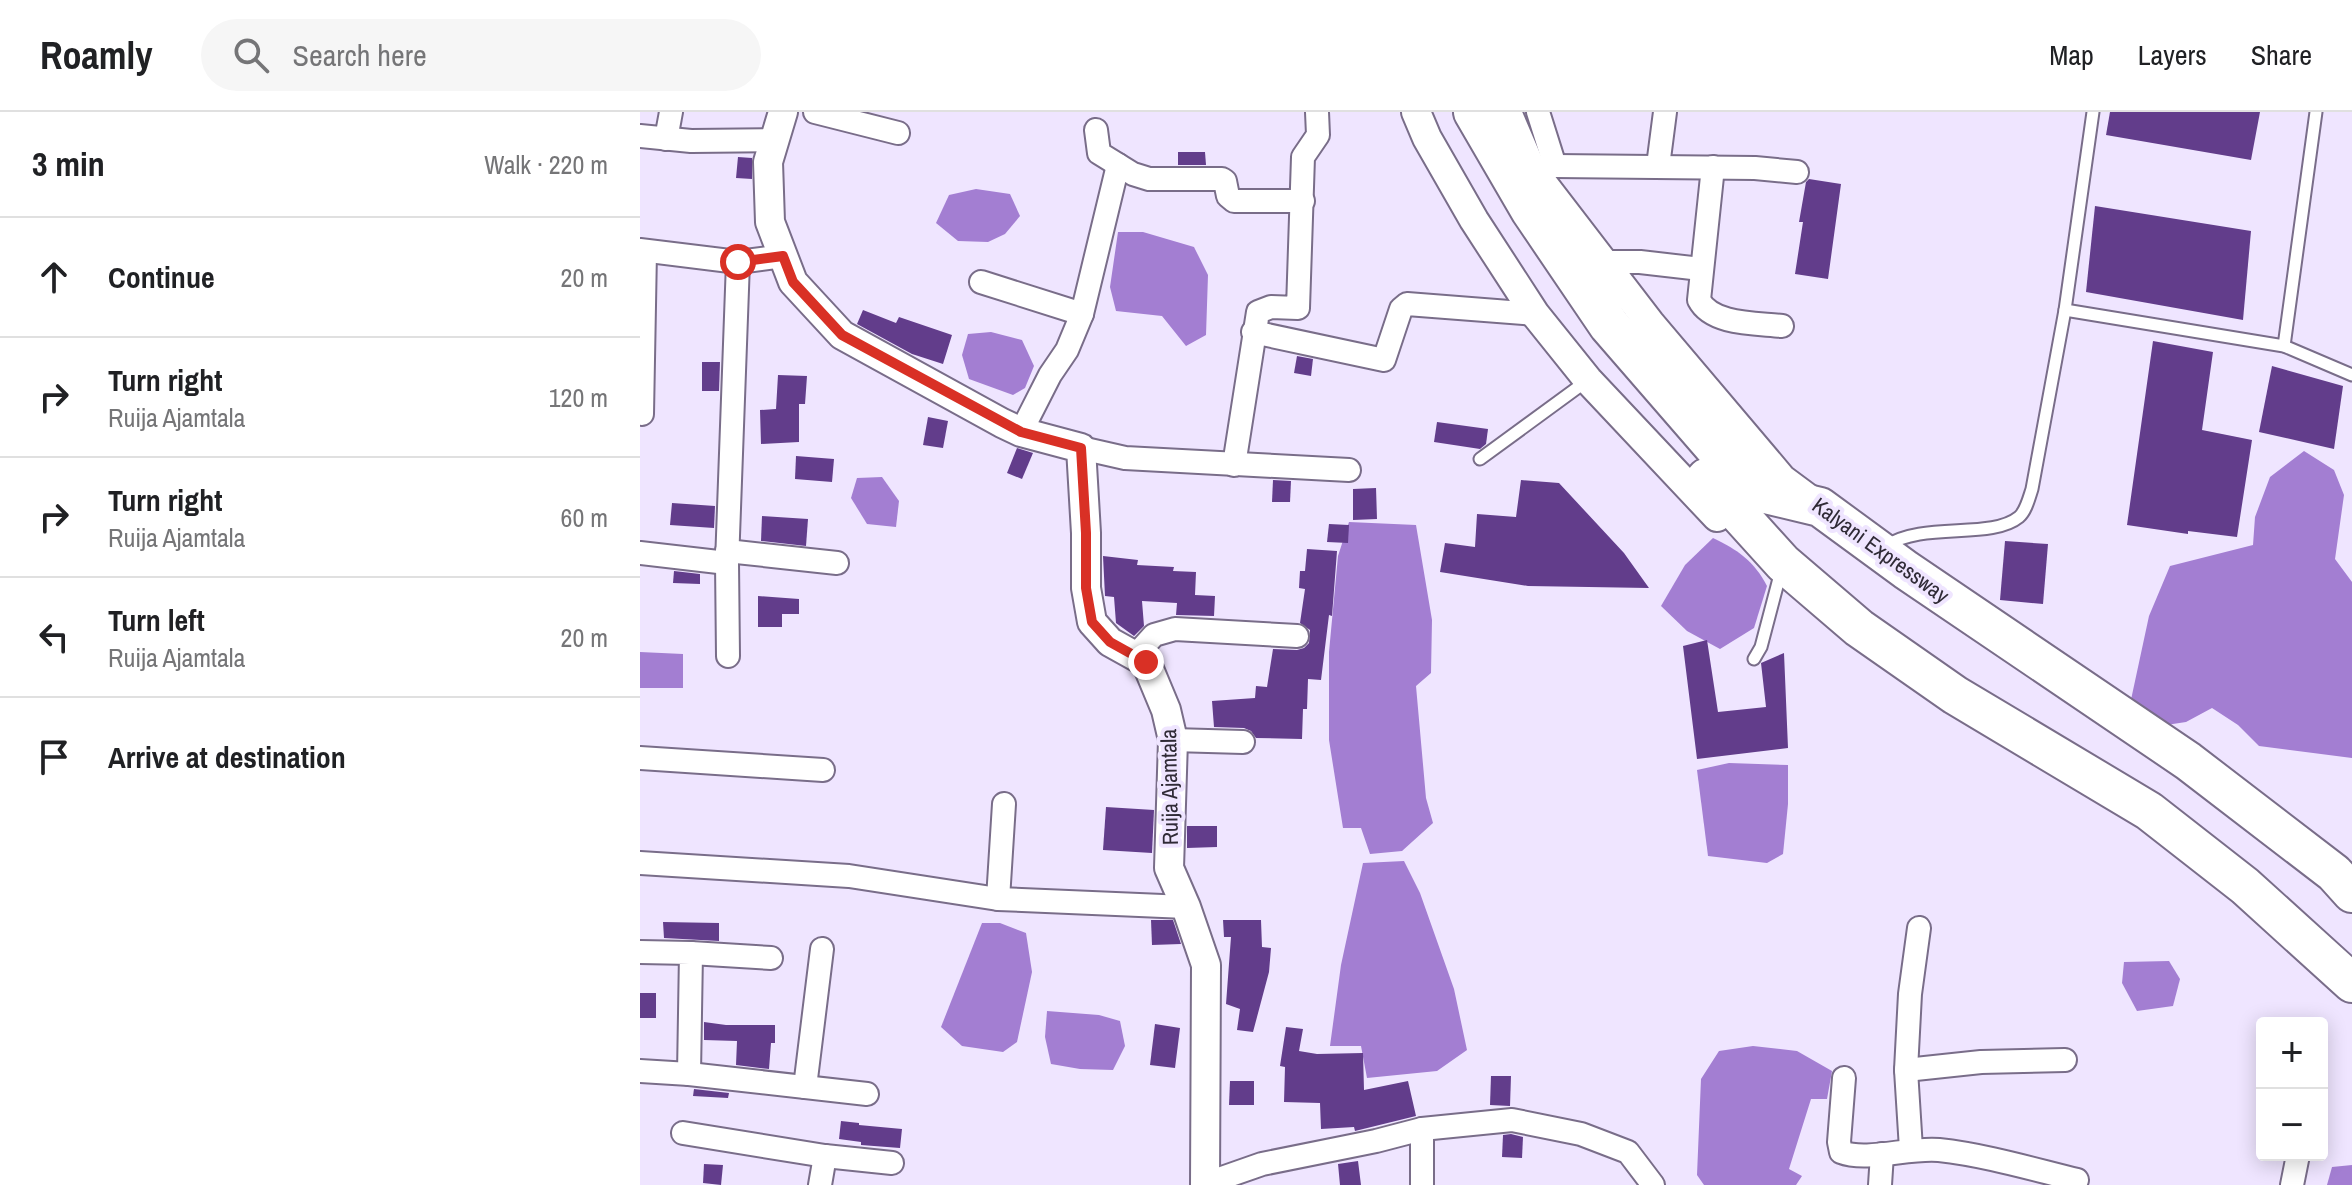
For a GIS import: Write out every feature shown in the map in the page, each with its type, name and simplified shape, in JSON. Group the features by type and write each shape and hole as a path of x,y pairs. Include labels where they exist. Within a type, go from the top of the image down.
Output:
{"highway":[{"path":"1451,112 1487,188 1569,309 1706,478 1783,563 1859,628 1955,695 2149,811 2245,886 2352,983"},
{"path":"1474,112 1531,210 1609,325 1753,491 1820,507"},
{"name":"Kalyani Expressway","path":"1820,507 1879,551 2188,761 2334,873 2352,893"}],"street":[{"path":"666,139 671,112"},
{"path":"783,112 768,162 770,222 793,282 842,335 1021,432 1081,448 1125,458 1349,470"},
{"path":"815,112 898,133"},
{"path":"1234,465 1258,312 1271,307 1298,308 1303,157 1318,135 1317,112"},
{"path":"1416,112 1466,207 1535,314 1588,380 1727,527 1783,563"},
{"name":"Kalyani Expressway","path":"1507,112 1603,262 1650,323 1782,479 1820,507"},
{"path":"1538,112 1543,167 1713,167 1797,172"},
{"path":"1658,166 1665,112"},
{"path":"1096,130 1099,153 1133,174 1149,179 1222,179 1228,196 1234,201 1303,201"},
{"path":"640,136 691,141 775,140"},
{"path":"1021,432 1050,375 1067,350 1082,314 1118,165"},
{"path":"1713,167 1699,300 1704,309 1715,317 1782,326"},
{"path":"642,414 643,251 738,262 783,256"},
{"path":"728,656 727,557 738,262"},
{"path":"1603,262 1640,262 1701,269"},
{"path":"981,282 1082,314"},
{"path":"1253,332 1384,360 1401,309 1407,304 1535,314"},
{"name":"Ruija Ajamtala","path":"1081,448 1086,588 1092,622 1110,642 1146,662 1166,710 1173,740 1169,868 1206,965 1205,1184"},
{"path":"640,553 837,563"},
{"path":"1135,656 1154,635 1175,629 1297,636"},
{"path":"1173,740 1243,742"},
{"path":"640,758 823,770"},
{"path":"998,899 1004,804"},
{"path":"640,863 849,876 998,899 1186,907"},
{"path":"1911,1149 1906,1070 1910,994 1919,928"},
{"path":"805,1087 822,949"},
{"path":"640,952 771,958"},
{"path":"689,1074 691,953"},
{"path":"1906,1070 1981,1062 2065,1060"},
{"path":"640,1071 867,1094"},
{"path":"1844,1078 1841,1152 1852,1155 1911,1149 1940,1150 2077,1180"},
{"path":"1205,1184 1262,1164 1422,1129 1512,1120 1581,1134 1628,1152 1653,1185"},
{"path":"1422,1129 1422,1185"},
{"path":"683,1133 825,1156 892,1163"},
{"path":"1880,1185 1882,1154"},
{"path":"820,1185 825,1156"},
{"path":"2292,1185 2297,1161"}],"lane":[{"path":"1879,551 1896,539 1917,533 1992,527 2019,517 2026,507 2065,310 2093,112"},
{"path":"2284,346 2316,112"},
{"path":"2065,310 2284,346 2352,375"},
{"path":"1480,459 1588,380"},
{"path":"1754,659 1761,647 1783,563"}],"shaded area":[{"path":"976,189 1010,194 1020,216 1005,234 988,242 958,241 936,223 949,195"},
{"path":"1118,232 1143,232 1194,247 1208,275 1206,335 1186,346 1162,316 1116,311 1110,287"},
{"path":"991,332 1022,340 1034,366 1025,388 1013,395 969,379 962,355 968,334"},
{"path":"2304,451 2334,470 2344,495 2335,559 2352,582 2352,758 2259,746 2238,725 2212,708 2186,722 2153,727 2129,709 2149,616 2170,566 2253,545 2255,517 2270,477"},
{"path":"882,477 899,501 896,527 867,524 851,498 857,478"},
{"path":"1349,522 1416,525 1432,620 1431,673 1416,686 1426,798 1433,823 1402,851 1370,854 1361,828 1343,828 1329,740 1329,652 1338,556"},
{"path":"1713,538 1744,557 1767,586 1754,628 1720,649 1687,631 1661,606 1685,565"},
{"path":"640,652 683,654 683,688 640,688"},
{"path":"1729,763 1788,765 1783,854 1767,863 1708,856 1697,770"},
{"path":"1404,861 1420,893 1454,989 1467,1050 1437,1071 1367,1078 1361,1046 1330,1046 1341,965 1363,863"},
{"path":"982,923 1000,923 1026,933 1032,972 1017,1042 1003,1052 962,1046 941,1027"},
{"path":"2169,961 2180,979 2173,1006 2137,1011 2122,983 2124,962"},
{"path":"1047,1011 1099,1015 1120,1021 1125,1046 1113,1070 1051,1064 1045,1037"},
{"path":"1753,1046 1797,1051 1832,1071 1827,1099 1811,1099 1789,1169 1802,1176 1796,1185 1704,1185 1697,1175 1701,1079 1719,1051"},
{"path":"2352,1165 2352,1185 2327,1185 2332,1167"}],"building":[{"path":"2110,112 2260,112 2251,160 2106,135"},
{"path":"1178,152 1205,152 1206,165 1178,165"},
{"path":"738,157 752,158 752,179 736,178"},
{"path":"1809,179 1841,184 1828,279 1795,274 1803,222 1799,222"},
{"path":"2095,206 2251,231 2243,320 2086,292"},
{"path":"863,310 896,323 899,317 952,335 943,364 912,354 857,324"},
{"path":"2153,341 2213,352 2202,430 2252,440 2237,537 2127,525"},
{"path":"1297,356 1313,359 1311,376 1294,373"},
{"path":"702,362 720,362 719,391 702,391"},
{"path":"2272,366 2343,386 2334,449 2259,432"},
{"path":"778,375 807,376 805,404 799,404 799,442 761,444 760,410 776,409"},
{"path":"928,417 948,421 943,448 923,445"},
{"path":"1437,422 1488,429 1486,444 1480,449 1434,442"},
{"path":"1017,448 1033,453 1022,479 1007,473"},
{"path":"796,456 834,459 832,482 795,479"},
{"path":"1273,480 1291,481 1290,502 1272,502"},
{"path":"1521,480 1559,483 1624,553 1649,588 1528,586 1440,572 1445,543 1475,547 1477,514 1516,517"},
{"path":"1376,488 1377,519 1353,520 1353,489"},
{"path":"672,503 715,506 714,528 670,525"},
{"path":"762,516 808,519 806,546 761,541"},
{"path":"1329,524 1349,525 1348,543 1327,542"},
{"path":"2005,541 2048,544 2043,604 2000,600"},
{"path":"1307,549 1337,551 1332,616 1329,615 1321,680 1308,679 1302,739 1256,738 1244,728 1214,727 1212,701 1255,698 1256,686 1267,687 1273,649 1297,650 1309,643 1310,630 1300,623 1305,589 1299,588 1300,571 1305,571"},
{"path":"1103,556 1138,560 1137,565 1196,572 1195,595 1215,596 1214,616 1176,615 1177,603 1142,601 1144,626 1134,636 1116,623 1114,597 1105,596"},
{"path":"674,571 700,574 700,584 673,583"},
{"path":"758,596 799,599 799,614 782,614 782,627 758,627"},
{"path":"1707,640 1718,712 1766,707 1761,663 1784,653 1788,748 1697,759 1683,646"},
{"path":"1106,807 1154,810 1152,853 1103,850"},
{"path":"1187,826 1217,826 1217,847 1187,848"},
{"path":"1151,920 1173,920 1181,944 1152,945"},
{"path":"1223,920 1261,920 1262,947 1271,948 1269,972 1253,1032 1237,1030 1240,1009 1226,1004 1231,937 1224,937"},
{"path":"663,922 719,923 719,941 664,938"},
{"path":"640,993 656,993 656,1018 640,1018"},
{"path":"704,1022 775,1025 775,1043 771,1043 769,1069 736,1065 737,1041 704,1040"},
{"path":"1155,1024 1180,1028 1175,1068 1150,1065"},
{"path":"1286,1027 1303,1029 1299,1051 1317,1054 1363,1053 1364,1090 1408,1081 1416,1116 1355,1131 1354,1127 1321,1129 1320,1103 1284,1102 1285,1067 1280,1066"},
{"path":"1491,1076 1511,1076 1510,1106 1490,1105"},
{"path":"1230,1081 1254,1081 1254,1105 1229,1105"},
{"path":"694,1089 729,1093 728,1098 693,1096"},
{"path":"841,1121 902,1129 900,1148 861,1145 861,1142 839,1139"},
{"path":"1503,1135 1523,1137 1522,1158 1502,1157"},
{"path":"1358,1161 1361,1185 1340,1185 1338,1164"},
{"path":"704,1164 723,1165 721,1185 703,1183"}],"route":[{"path":"738,262 783,256 793,282 842,335 1021,432 1081,448 1086,588 1092,622 1110,642 1146,662"}]}
